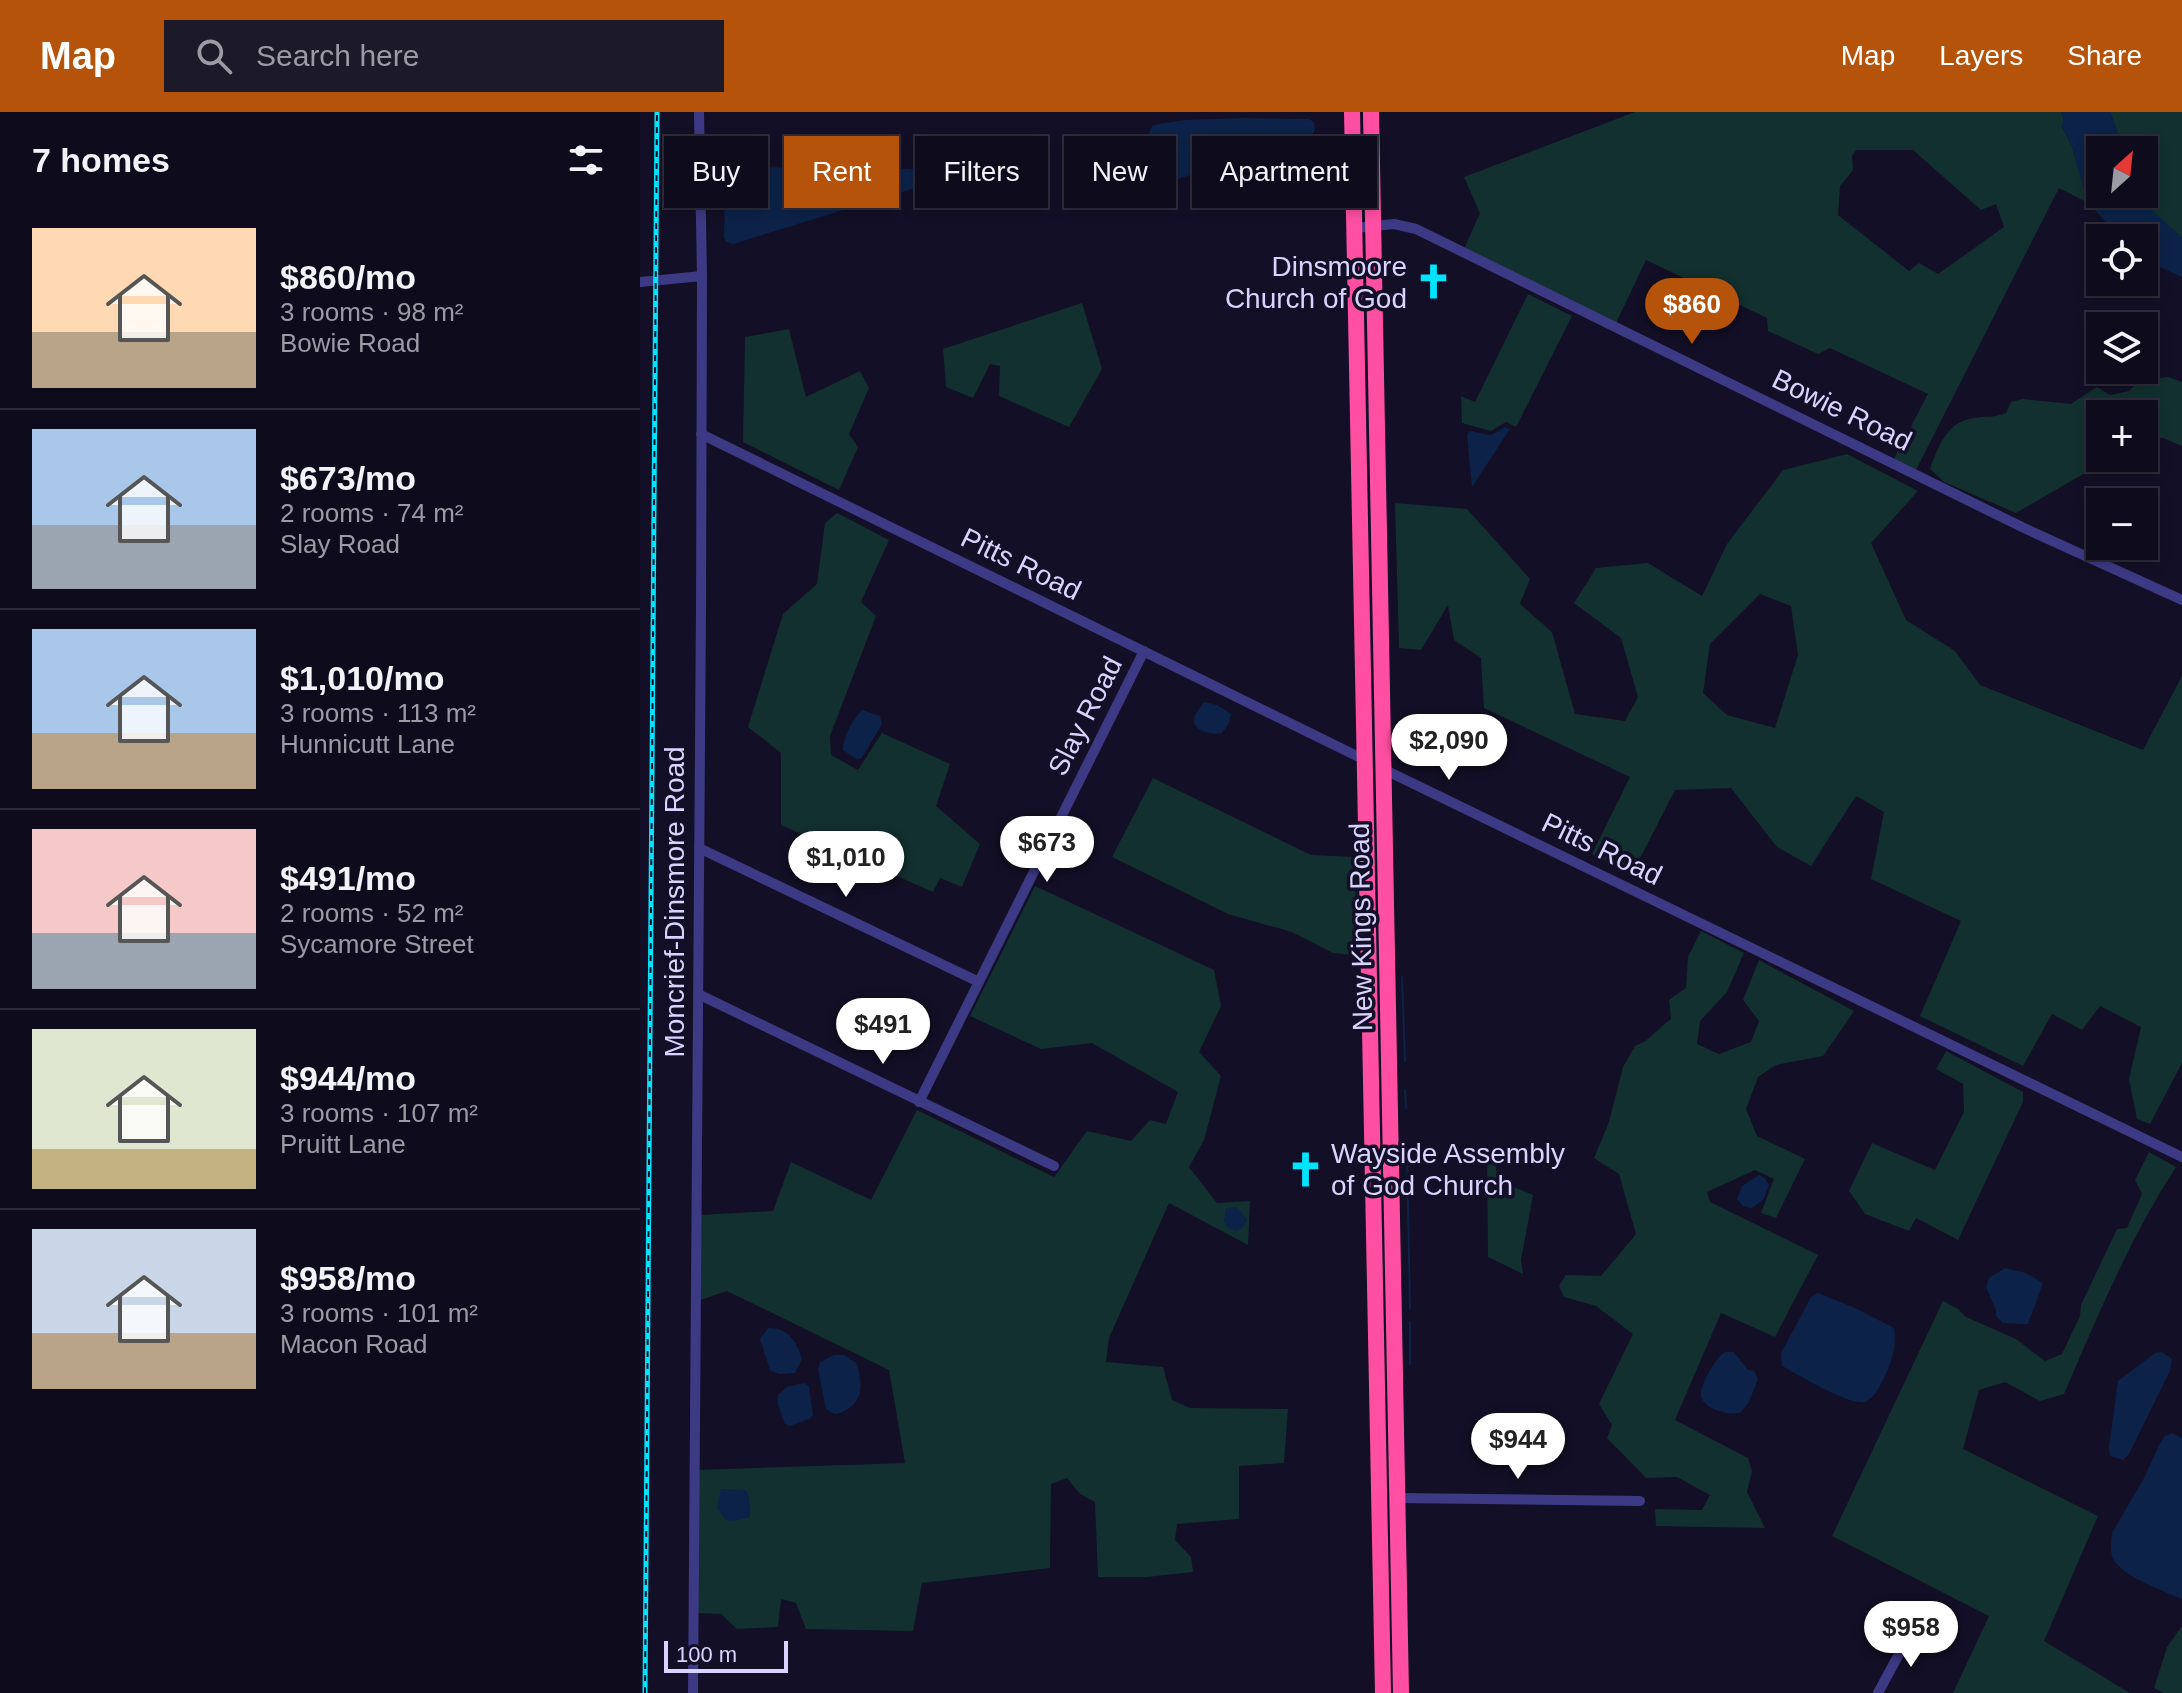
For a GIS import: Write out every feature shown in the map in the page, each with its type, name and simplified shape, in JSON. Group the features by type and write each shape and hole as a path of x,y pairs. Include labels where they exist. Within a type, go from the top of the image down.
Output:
{"highway":[{"name":"New Kings Road","path":"1352,112 1353,136"},
{"name":"New Kings Road","path":"1371,112 1372,136"},
{"name":"New Kings Road","path":"1354,208 1383,1693"},
{"name":"New Kings Road","path":"1373,208 1401,1693"}],"street":[{"name":"Moncrief-Dinsmore Road","path":"693,1693 702,276 699,112"},
{"name":"Bowie Road","path":"1355,228 1394,224 1416,229 2000,516 2182,600"},
{"path":"640,282 702,276"},
{"name":"Pitts Road","path":"701,434 2182,1157"},
{"path":"1360,492 1378,491"},
{"name":"Slay Road","path":"919,1102 1144,651"},
{"path":"699,848 979,982"},
{"path":"698,994 1054,1166"},
{"path":"1371,1084 1390,1083"},
{"path":"1377,1403 1396,1402"},
{"path":"1397,1498 1640,1501"},
{"path":"1878,1693 1909,1629"}],"green space":[{"path":"1635,112 2061,112 2064,120 2062,127 2072,146 2086,196 2086,202 2059,188 1916,470 1894,459 1928,394 1830,348 1818,354 1768,331 1767,318 1646,260 1616,323 1464,249 1480,213 1464,177","holes":["1856,150 1913,150 1981,210 1996,204 2004,227 1938,274 1919,263 1909,271 1838,215 1840,186 1853,170 1852,156"]},
{"path":"2110,112 2182,112 2182,238 2149,208 2158,208 2158,136 2119,136"},
{"path":"1528,294 1572,316 1516,427 1506,422 1491,431 1462,423 1461,396 1475,402"},
{"path":"1082,303 1102,369 1069,427 999,396 1000,366 990,364 973,398 946,387 943,349"},
{"path":"789,329 806,397 860,371 869,388 849,434 858,447 839,490 743,442 745,337"},
{"path":"2168,377 2182,382 2182,446 2158,438 2158,400 2086,400 2087,472 2016,513 1944,482 1930,469 1945,436 1965,420 2006,413 2011,402 2023,399 2071,404 2097,387 2110,395 2129,391 2136,384 2158,384 2158,378"},
{"path":"1847,454 1918,491 1871,543 1906,620 1955,651 1980,685 2143,750 2182,676 2182,1063 2150,1124 2137,1119 2129,1079 2141,1027 2100,1006 2082,1030 2052,1014 2023,1066 1920,1016 1961,921 1871,879 1884,812 1856,796 1811,866 1777,847 1731,788 1675,790 1633,872 1592,854 1630,777 1484,708 1481,658 1454,640 1448,605 1421,650 1399,648 1395,503 1467,509 1530,579 1520,604 1552,632 1575,714 1625,721 1638,697 1621,638 1574,603 1596,568 1648,563 1702,596 1727,544 1783,470","holes":["1760,594 1791,606 1798,655 1775,728 1727,715 1703,693 1710,644"]},
{"path":"837,513 889,540 861,602 876,616 830,736 831,755 858,770 882,733 950,764 936,806 980,844 962,887 940,878 933,892 781,825 781,753 748,727 783,614 817,584 825,523"},
{"path":"1153,778 1311,855 1357,857 1353,955 1333,953 1292,932 1228,914 1112,857"},
{"path":"1035,886 1214,970 1221,1006 1199,1052 1221,1076 1204,1140 1189,1167 1217,1203 1250,1201 1248,1245 1169,1203 1109,1338 1106,1362 1163,1367 1172,1400 1190,1408 1288,1409 1284,1463 1239,1466 1239,1519 1177,1524 1175,1540 1191,1557 1193,1572 1147,1577 1098,1577 1095,1502 1080,1494 1067,1478 1051,1484 1050,1568 922,1583 913,1631 806,1629 796,1603 781,1599 778,1627 737,1629 721,1614 697,1613 697,1470 905,1463 889,1370 727,1291 700,1300 700,1215 773,1211 791,1162 871,1200 917,1110 1054,1177 1087,1131 1131,1141 1150,1120 1166,1124 1178,1092 1092,1043 1041,1049 970,1016"},
{"path":"1701,931 1744,953 1727,992 1700,1021 1697,1044 1719,1054 1751,1042 1759,1021 1743,1000 1759,960 1854,1011 1823,1056 1776,1065 1758,1077 1746,1109 1757,1136 1805,1159 1776,1218 1761,1213 1774,1179 1755,1170 1707,1192 1710,1202 1818,1255 1775,1337 1721,1313 1675,1420 1748,1458 1752,1471 1747,1492 1765,1528 1656,1526 1655,1509 1702,1510 1710,1495 1677,1477 1646,1478 1607,1438 1612,1425 1599,1404 1633,1334 1596,1306 1564,1297 1559,1286 1566,1275 1601,1276 1636,1234 1619,1174 1594,1158 1609,1122 1623,1067 1635,1046 1671,1019 1669,1000 1686,988 1688,957"},
{"path":"1946,1051 2023,1092 2023,1102 1958,1240 1916,1218 1909,1231 1865,1214 1849,1191 1872,1143 1935,1170 1964,1112 1963,1084 1936,1069"},
{"path":"1495,1148 1497,1180 1533,1195 1521,1260 1523,1274 1488,1257 1487,1149"},
{"path":"2149,1152 2176,1167 2129,1250 2064,1394 2040,1401 2005,1382 1979,1390 1963,1449 2098,1516 2044,1641 2130,1693 1953,1693 1989,1616 1832,1536 1943,1301 1966,1317 2016,1339 2045,1361 2062,1354 2117,1229 2127,1228 2142,1194 2135,1180"},
{"path":"2182,1626 2182,1693 2164,1693 2154,1688 2167,1647"}],"water":[{"path":"2061,112 2110,112 2119,136 2086,136 2086,196 2072,146 2062,127 2064,120"},
{"path":"1309,119 1314,122 1315,130 1309,136 1192,136 1192,174 1176,180 1176,136 1149,136 1149,132 1153,125 1184,120"},
{"path":"768,167 784,168 784,208 850,208 733,244 726,242 724,208 768,208"},
{"path":"899,169 915,169 915,188 899,193"},
{"path":"2093,208 2150,208 2182,238 2182,277 2158,266 2158,224 2108,224"},
{"path":"1505,427 1510,429 1472,487 1467,435 1470,431 1491,435"},
{"path":"1204,702 1217,705 1231,714 1222,733 1205,732 1195,724 1195,715"},
{"path":"862,710 880,716 882,724 862,758 856,759 843,750 843,745 849,728"},
{"path":"1759,1175 1769,1185 1764,1199 1752,1208 1743,1206 1737,1199 1742,1186"},
{"path":"1237,1207 1247,1220 1237,1231 1229,1229 1224,1221 1226,1208"},
{"path":"2005,1268 2026,1273 2043,1283 2028,1324 2003,1323 1996,1316 1986,1287 1989,1278"},
{"path":"1818,1293 1894,1328 1890,1365 1878,1390 1867,1401 1838,1396 1782,1366 1781,1353 1811,1297"},
{"path":"768,1328 781,1330 794,1341 802,1359 795,1373 779,1374 770,1370 760,1339"},
{"path":"1725,1352 1734,1352 1758,1379 1749,1402 1740,1413 1712,1408 1701,1396 1709,1372"},
{"path":"2162,1352 2172,1359 2170,1371 2129,1454 2123,1460 2110,1456 2118,1381 2155,1353"},
{"path":"834,1355 845,1355 856,1363 861,1384 858,1397 851,1407 837,1414 826,1409 818,1370 820,1362"},
{"path":"804,1383 809,1386 813,1415 790,1426 785,1424 778,1395 787,1387"},
{"path":"2172,1433 2182,1438 2182,1599 2125,1572 2113,1559 2111,1550 2112,1533 2160,1443"},
{"path":"721,1489 746,1490 750,1517 726,1520 717,1507"}],"waterway":[{"path":"1402,977 1405,1061"},
{"path":"1405,1090 1406,1108"},
{"path":"1407,1157 1410,1308"},
{"path":"1410,1322 1410,1364"}],"railway":[{"path":"645,1693 657,112"}],"place":[{"name":"Dinsmoore Church of God","path":"1433,282"},
{"name":"Wayside Assembly of God Church","path":"1305,1169"}]}
